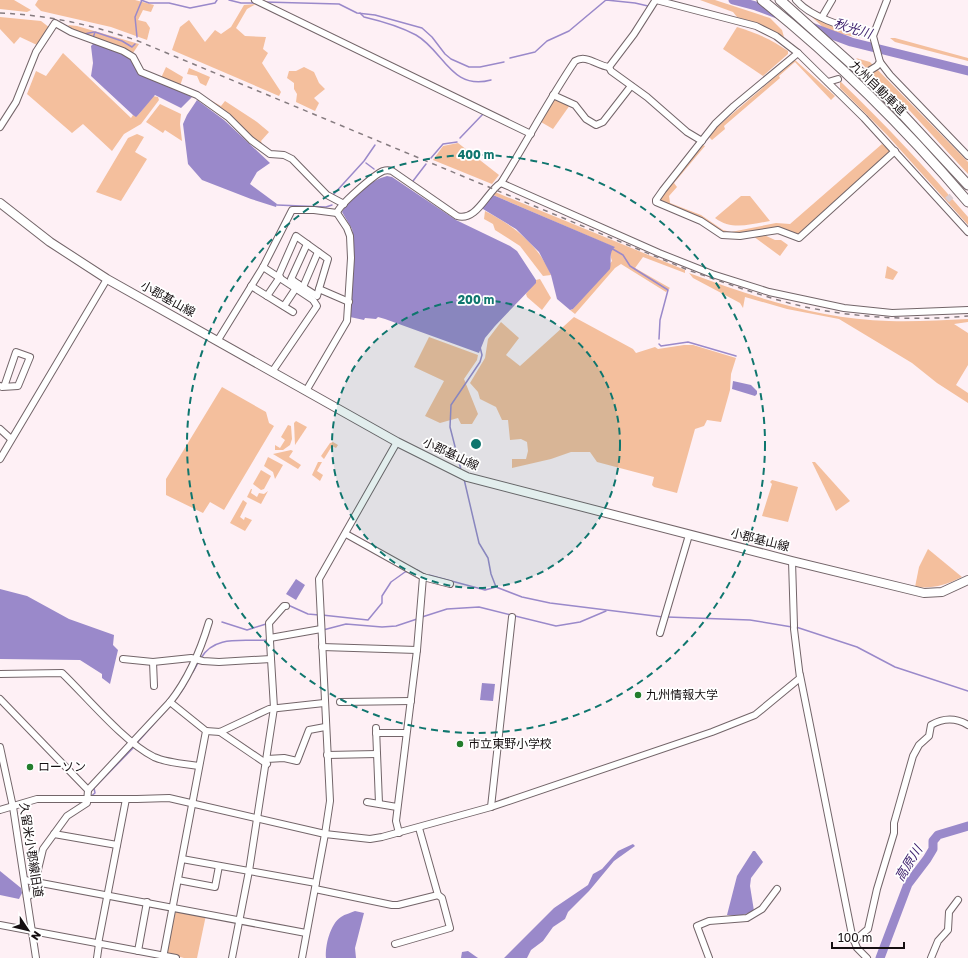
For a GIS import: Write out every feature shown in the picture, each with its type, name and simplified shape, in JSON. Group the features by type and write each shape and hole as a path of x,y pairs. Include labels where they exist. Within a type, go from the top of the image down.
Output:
{"highway":[{"name":"九州自動車道","path":"762,0 818,47 904,130 968,202"},
{"name":"九州自動車道","path":"781,1 845,56 911,122 968,185"}],"main road":[{"name":"小郡基山線","path":"0,203 50,242 106,279 218,340 272,372 398,442 463,475 792,561 924,593 942,592 968,580"}],"street":[{"path":"255,0 531,134"},
{"path":"609,67 634,34 655,0 756,26 776,36 798,53 828,82 945,202 968,232"},
{"path":"796,0 811,13 873,36"},
{"path":"822,17 832,0"},
{"path":"887,0 873,36 880,62 890,75 968,156"},
{"path":"0,127 16,102 36,52 55,24 71,32 123,51 133,57 141,72 197,95 228,117 267,152 274,156 284,155 292,159 327,195 344,204"},
{"path":"798,53 734,106 702,141 656,200 702,221 722,235 729,236 778,230 799,238 895,151"},
{"path":"337,213 344,204 381,172 388,170 392,171 457,216 462,218 471,213 486,201 496,186 501,183 553,95 575,61 579,59 585,58 609,67 611,71 687,132 702,141"},
{"path":"869,71 880,62"},
{"path":"828,82 838,79"},
{"path":"553,95 575,105 586,119 596,125 603,122 631,86"},
{"path":"501,183 659,253 712,274 769,292 844,308 892,313 968,310"},
{"path":"218,340 263,267 292,210 314,210 337,213 348,228 350,236 351,258 347,321 306,391"},
{"path":"263,267 279,277 317,296 328,259 296,236 279,277 267,296"},
{"path":"272,372 317,306 292,279 307,244"},
{"path":"284,306 298,287 318,252"},
{"path":"0,459 106,279"},
{"path":"251,286 293,312"},
{"path":"319,289 349,302"},
{"path":"16,352 30,357 18,386 2,387 16,352"},
{"path":"0,429 11,439"},
{"path":"302,958 330,801 325,727 319,579 398,442"},
{"path":"346,534 423,577 450,584"},
{"path":"660,633 689,534"},
{"path":"0,810 37,799 169,798 258,820 325,834 370,839 419,828 491,807 712,732 755,715 800,678 794,627 792,561"},
{"path":"399,833 396,821 417,650 423,577"},
{"path":"232,958 258,820 274,708 269,623 284,606 286,606"},
{"path":"491,807 512,617"},
{"path":"27,897 32,894 36,882 43,849 67,816 87,802 88,790 170,702 182,687 197,659 209,622"},
{"path":"270,638 321,629"},
{"path":"322,647 417,650"},
{"path":"123,659 153,662 197,659 203,662 214,662 270,659"},
{"path":"153,662 154,686"},
{"path":"798,667 823,783 846,909 854,942 867,958"},
{"path":"0,674 62,673 133,742 153,757 161,760 199,766"},
{"path":"0,699 88,790"},
{"path":"340,702 410,701"},
{"path":"170,702 206,731 220,732 267,762 284,758 297,761 309,730 325,727"},
{"path":"220,732 226,727 274,708 324,703"},
{"path":"854,942 868,929 877,889 894,833 894,823 916,749 929,736 930,725 942,719 954,719 968,725"},
{"path":"379,803 376,730 406,733"},
{"path":"164,957 191,803 206,731"},
{"name":"久留米小郡線旧道","path":"0,748 3,778 13,807 36,958"},
{"path":"327,755 377,754"},
{"path":"97,958 98,944 126,799"},
{"path":"367,802 398,807"},
{"path":"394,944 450,928 442,898 438,895 419,828"},
{"path":"54,834 117,845"},
{"path":"182,859 249,871 392,905 398,905 438,895"},
{"path":"178,880 215,887 219,866"},
{"path":"25,880 306,933"},
{"path":"709,958 697,926 709,921 747,918 762,909 776,889"},
{"path":"931,958 938,941 948,930 949,912 958,900"},
{"path":"138,951 147,902"},
{"path":"0,925 164,957 176,958"}],"shaded area":[{"path":"0,0 14,0 31,10 27,12 0,9"},
{"path":"38,0 135,0 154,5 151,12 143,10 138,20 146,22 150,28 147,40 111,27 41,11 35,5"},
{"path":"700,0 715,0 770,18 782,30 784,37 759,24 737,17 733,12"},
{"path":"256,4 247,9 236,28 245,36 266,37 263,49 268,53 262,63 281,92 279,96 172,50 180,27 189,20 205,42 215,30 221,34 231,27 244,5"},
{"path":"811,16 860,33 860,38 827,31"},
{"path":"0,17 41,21 50,28 37,45 20,37 14,44 0,29"},
{"path":"68,25 77,26 139,44 133,53 88,38"},
{"path":"737,27 769,40 788,51 788,54 763,76 723,49"},
{"path":"890,38 895,38 968,58 968,61 895,42"},
{"path":"95,42 131,57 137,71 141,74 192,97 181,108 155,95 136,117 91,76 93,63 91,46"},
{"path":"63,53 131,118 133,115 136,116 139,114 153,96 158,97 159,100 141,124 124,134 112,151 83,124 72,133 27,94 36,71 46,76"},
{"path":"856,58 870,62 968,162 968,174 910,111"},
{"path":"795,60 835,96 831,100 795,62 779,76 780,78 724,126 725,129 712,140 709,137 717,127"},
{"path":"166,67 183,77 180,86 161,78"},
{"path":"304,67 314,72 319,83 325,89 314,98 319,103 315,111 296,102 297,94 294,89 294,83 287,78 289,71 296,71"},
{"path":"189,68 210,77 206,86 200,83 197,76 187,74"},
{"path":"840,81 889,130 937,182 968,217 968,225 887,135 840,88"},
{"path":"203,96 221,106 225,101 257,122 269,132 261,141 263,146"},
{"path":"555,98 570,105 553,129 541,122 552,99"},
{"path":"197,100 224,120 270,163 257,172 250,184 277,204 276,207 202,180 188,164 183,124"},
{"path":"160,104 181,114 180,124 182,141 165,130 163,133 146,122"},
{"path":"137,134 144,137 135,152 147,159 121,201 96,192 128,138"},
{"path":"458,143 499,175 492,184 433,160 443,146"},
{"path":"882,144 890,151 889,154 800,233 796,234 778,227 731,235 720,231 703,220 661,201 661,198 703,145 705,146 674,183 677,187 669,196 670,203 701,215 723,230 731,232 776,223 790,224"},
{"path":"387,176 392,177 456,220 510,246 517,251 536,280 536,283 485,338 479,353 378,317 376,319 365,318 364,320 350,317 354,240 352,229 342,212 350,201 368,185"},
{"path":"495,192 685,270 685,273 643,257 635,268 670,288 666,292 621,264 615,268 575,314 570,310 573,309 612,261 611,254 614,247 493,195"},
{"path":"493,195 615,247 611,254 610,269 573,309 570,310 557,299 551,275 539,252 516,229 483,209 482,207"},
{"path":"741,196 750,196 770,221 742,226 721,222 715,218"},
{"path":"485,211 515,229 524,237 540,254 551,275 543,276 520,246 495,230 493,224 484,219"},
{"path":"762,234 775,240 781,240 788,245 780,256 753,236"},
{"path":"887,266 898,272 893,280 885,278"},
{"path":"689,273 762,298 838,316 899,321 968,319 968,322 954,324 968,333 968,365 956,385 968,393 968,403 937,383 912,363 839,319 787,309 745,297 743,308 740,303 693,278"},
{"path":"540,279 551,298 542,310 527,297 526,294 536,280"},
{"path":"574,317 633,349 636,353 655,347 658,349 693,345 736,358 731,374 730,390 721,422 707,420 704,426 695,429 677,493 654,487 652,485 654,477 597,462 590,452 571,452 551,459 512,468 512,459 526,459 528,451 527,442 521,439 510,440 508,420 502,420 496,407 480,399 478,392 470,383 485,358 488,339 501,322 519,338 506,355 520,366"},
{"path":"429,337 478,355 477,360 464,379 478,414 472,424 461,424 458,418 440,423 425,416 444,381 414,367"},
{"path":"733,381 751,385 757,391 757,394 755,396 732,389"},
{"path":"222,387 266,412 269,423 274,426 224,510 210,502 203,513 166,495 166,479"},
{"path":"296,421 307,427 295,445 294,423"},
{"path":"288,425 291,426 292,439 290,445 283,450 275,450 275,445 280,448 285,440 281,437"},
{"path":"333,442 338,445 336,448 332,446 324,459 321,456 330,443"},
{"path":"291,450 293,451 289,457 301,465 298,469 273,454"},
{"path":"268,457 283,465 275,479 273,472 264,466"},
{"path":"318,462 322,462 317,471 323,475 320,481 312,475"},
{"path":"812,462 815,462 850,501 836,511"},
{"path":"261,470 271,476 264,489 261,490 253,484"},
{"path":"772,480 798,487 788,522 762,516 772,484 770,482"},
{"path":"251,489 251,493 257,497 259,493 264,494 268,491 261,504 247,497"},
{"path":"243,500 247,503 240,517 244,520 245,517 252,520 245,531 230,523"},
{"path":"928,549 962,577 939,586 915,587 919,567"},
{"path":"296,579 305,585 296,600 286,594"},
{"path":"0,589 27,596 69,619 114,635 113,645 118,650 110,684 102,678 102,674 80,660 0,659"},
{"path":"482,683 495,684 493,701 480,700"},
{"path":"633,844 635,846 614,861 589,891 568,912 565,919 553,927 543,941 531,950 527,958 504,958 554,908 588,885 593,874 602,869 618,851"},
{"path":"753,851 755,851 763,862 751,878 750,886 754,911 740,916 727,915 737,876"},
{"path":"0,871 21,888 22,893 19,899 0,895"},
{"path":"176,910 206,915 197,958 184,958 166,953"},
{"path":"355,911 364,913 355,948 356,958 326,958 327,942 331,930 337,920"},
{"path":"468,951 478,958 461,958 462,952"}],"waterway":[{"path":"141,0 149,3 169,3 190,8 215,3 217,0"},
{"path":"137,37 135,17 142,0"},
{"path":"229,0 241,3 254,3"},
{"path":"510,58 535,52 547,41 569,31 606,0 648,6"},
{"name":"秋光川","path":"733,0 756,6 851,42 968,71"},
{"path":"264,2 339,4 357,13 375,15 422,28 451,59 469,67 480,67 504,62"},
{"path":"360,13 364,17 391,24 416,35 426,42 449,68 466,80 477,82 491,80"},
{"path":"84,34 94,32"},
{"path":"93,38 95,32 122,41 132,47 135,44"},
{"path":"460,138 483,114"},
{"path":"431,158 443,144 457,142"},
{"path":"333,195 364,161 375,145"},
{"path":"366,163 374,169"},
{"path":"413,181 426,164"},
{"path":"277,205 326,207 332,205"},
{"path":"611,248 623,255 630,266 668,290 660,320 659,339"},
{"path":"659,344 661,346 688,342 736,356"},
{"path":"461,470 450,427 451,405 480,362 482,355 480,347"},
{"path":"464,479 479,543 488,558 491,574 496,587"},
{"path":"414,570 417,570 425,575"},
{"path":"322,615 368,620 382,603 382,596 391,582 405,572 409,571"},
{"path":"429,575 485,590 496,587 522,597 550,603 663,617"},
{"path":"288,605 308,614 319,615"},
{"path":"422,617 447,609 479,607 556,626 580,622 606,611"},
{"path":"667,617 750,620 792,627"},
{"path":"323,630 346,624 382,627 396,626 417,619"},
{"path":"222,622 247,630 266,624"},
{"path":"796,627 857,647 895,667 968,691"},
{"path":"201,658 207,650 222,642 240,640 268,640"},
{"path":"193,672 199,661"},
{"path":"181,692 186,684"},
{"path":"136,744 168,708"},
{"path":"90,797 95,793 94,788 134,747"},
{"name":"高原川","path":"880,958 908,884 933,849 933,841 938,835 968,826"}],"tunnel":[{"path":"947,200 968,182"}],"railway":[{"path":"0,13 35,16 70,22 104,30 138,41 688,270 759,294 801,306 863,316 906,318 968,316"}],"place":[{"name":"九州情報大学","path":"638,695"},
{"name":"市立東野小学校","path":"460,744"},
{"name":"ローソン","path":"30,767"}]}
